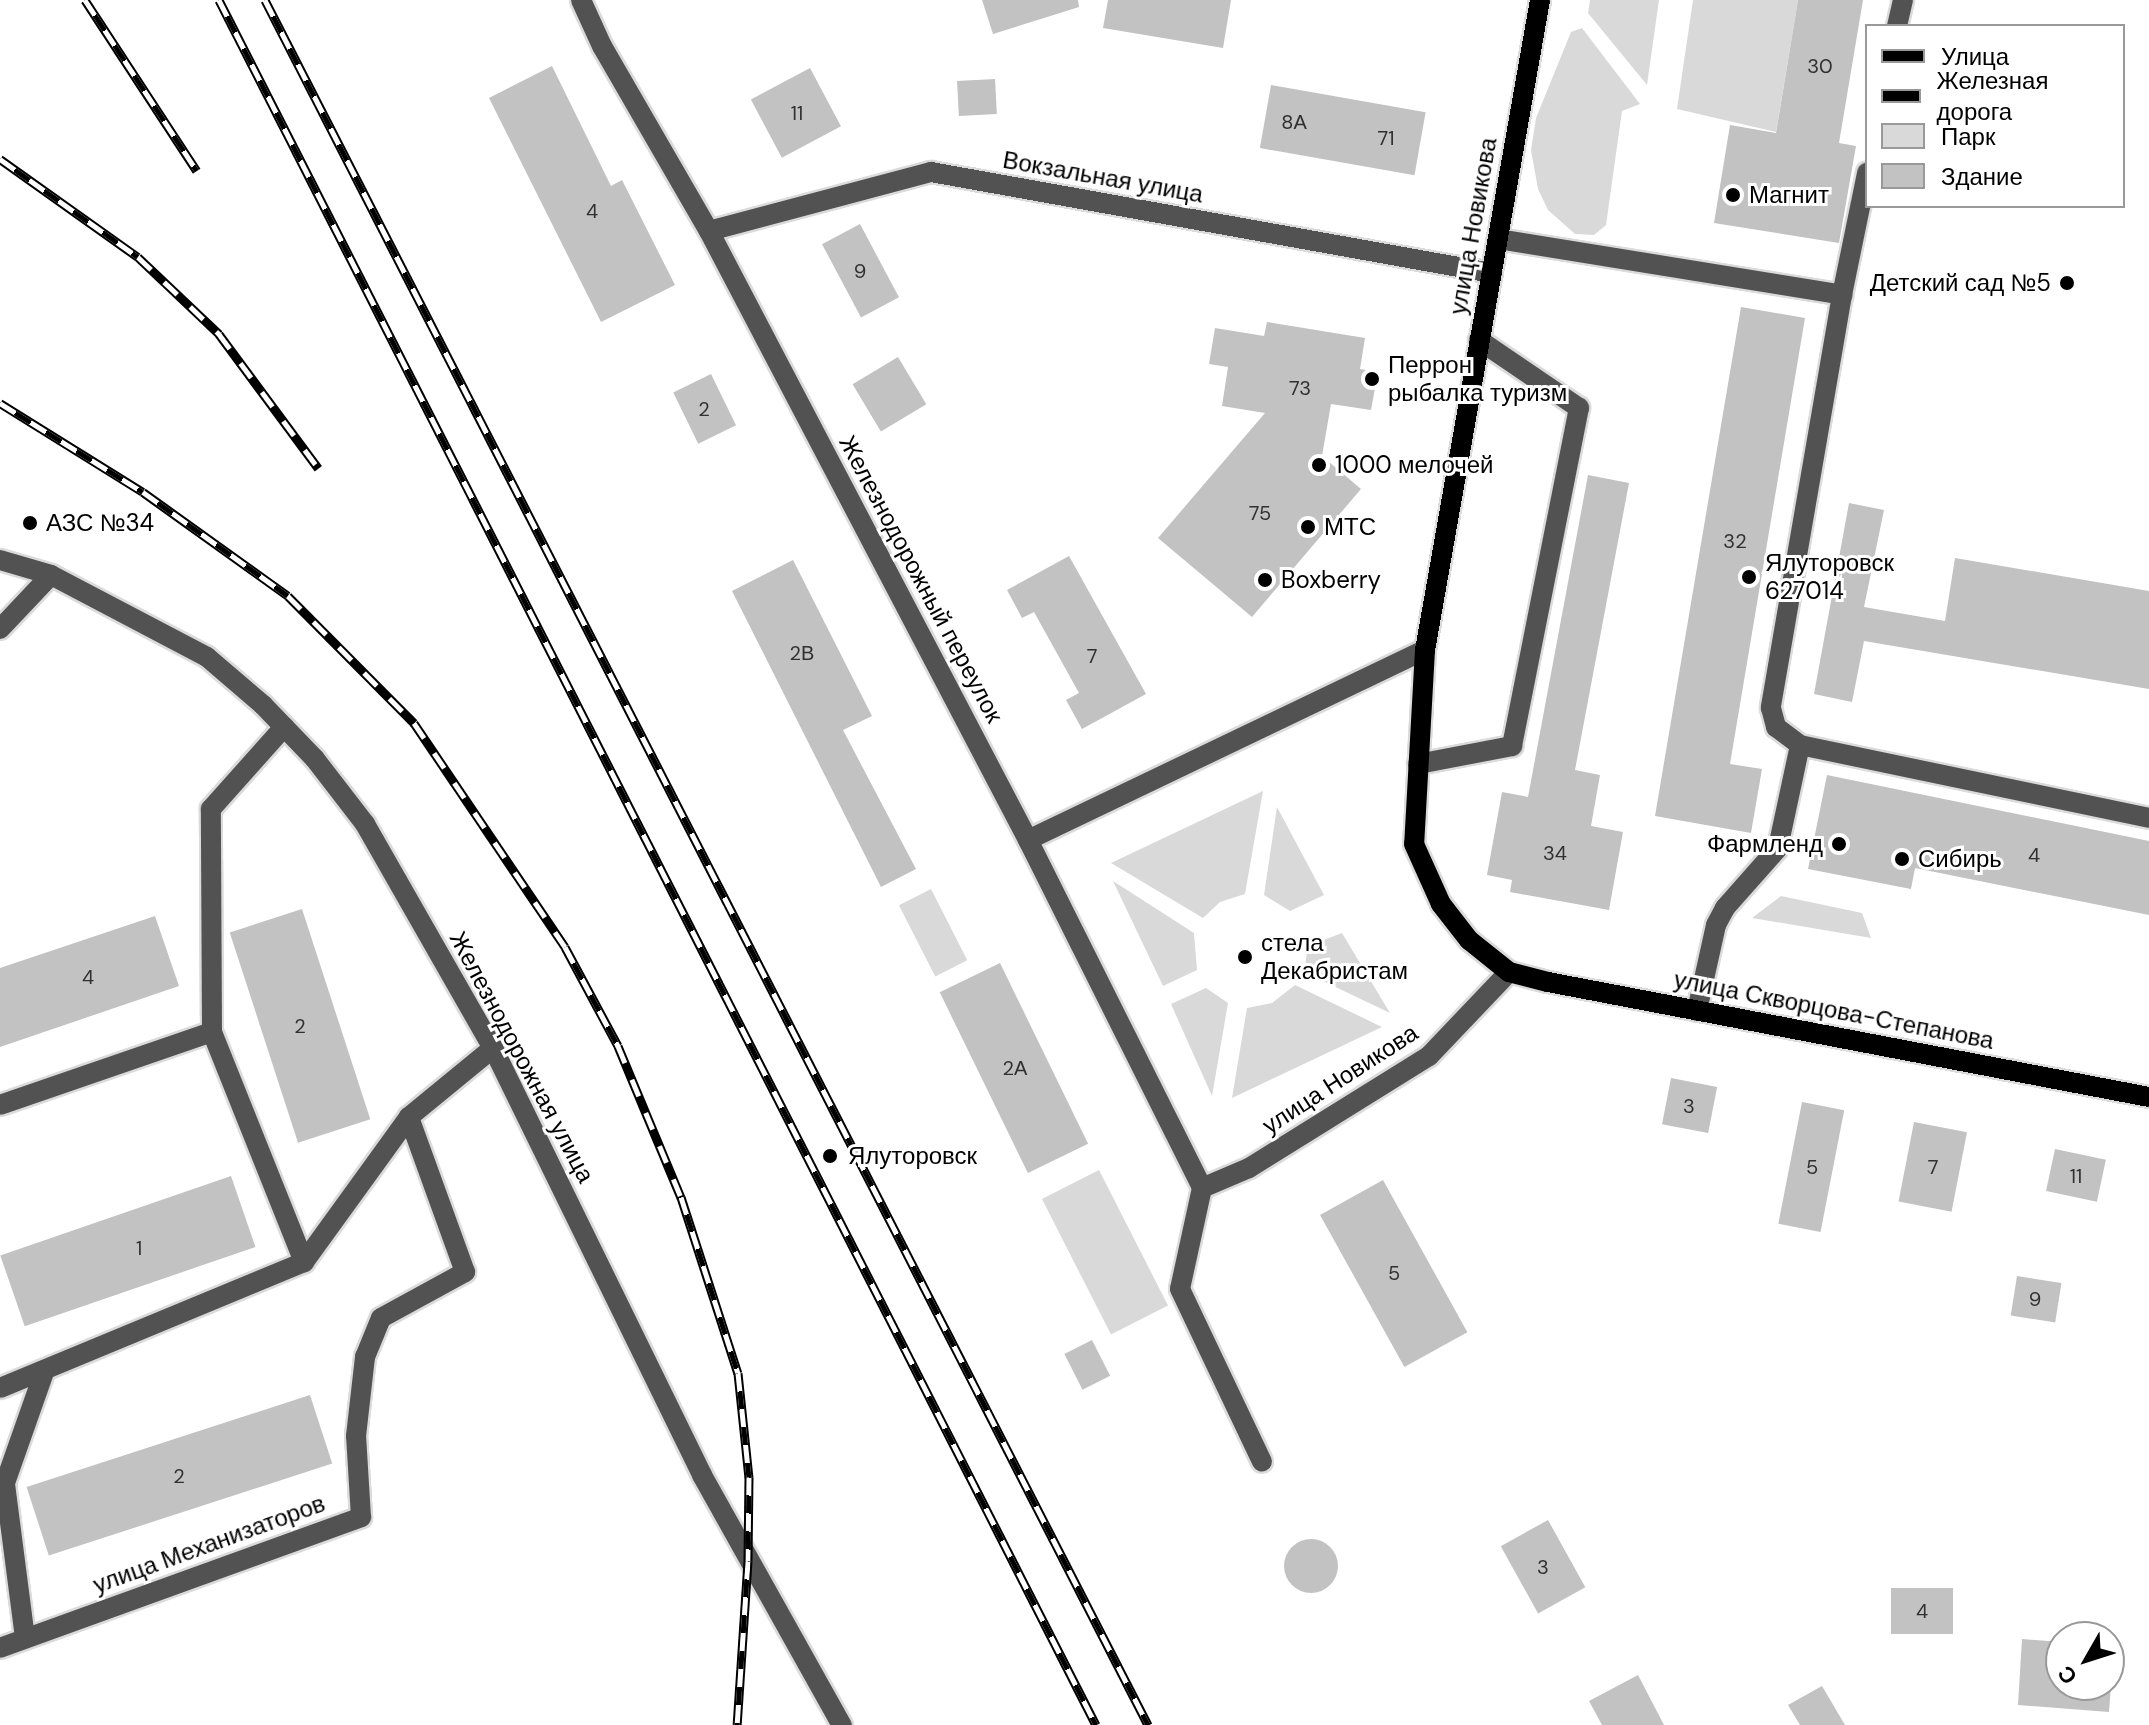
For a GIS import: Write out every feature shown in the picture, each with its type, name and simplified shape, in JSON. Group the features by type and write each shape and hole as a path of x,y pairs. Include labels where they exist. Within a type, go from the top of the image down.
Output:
{"main road":[{"name":"улица Новикова","path":"1509,972 1469,940 1441,904 1414,844 1425,650 1540,0"},
{"name":"улица Скворцова-Степанова","path":"1509,972 2149,1097"}],"street":[{"name":"Железнодорожный переулок","path":"581,0 602,46 709,231 1028,840 1202,1188"},
{"path":"1897,24 1903,0"},
{"name":"Вокзальная улица","path":"709,231 931,172 1492,273"},
{"path":"1865,183 1842,295 1771,708 1776,727 1800,745 2149,818"},
{"path":"1498,239 1842,295"},
{"path":"1418,764 1512,746 1579,408 1479,340"},
{"name":"Железнодорожная улица","path":"0,560 51,575 207,657 315,759 365,824 493,1048 702,1475 842,1725"},
{"path":"0,629 51,575"},
{"path":"1028,840 1425,650"},
{"path":"284,727 211,809 212,1032 304,1262"},
{"path":"1697,1011 1716,925 1725,908 1778,848 1800,745"},
{"name":"улица Новикова","path":"1202,1188 1249,1168 1429,1056 1509,972"},
{"path":"0,1105 212,1032"},
{"path":"0,1388 304,1262 409,1117 493,1048"},
{"name":"улица Механизаторов","path":"0,1648 361,1517 356,1436 365,1357 381,1318 465,1272 409,1117"},
{"path":"1202,1188 1180,1289 1262,1462"},
{"path":"25,1638 5,1483 44,1372"}],"green space":[{"path":"1590,0 1659,0 1647,85 1588,13"},
{"path":"1693,0 1798,0 1776,132 1677,109"},
{"path":"1582,28 1640,104 1622,111 1606,225 1594,235 1575,234 1548,210 1538,189 1531,150 1536,118 1571,32"},
{"path":"1263,791 1245,894 1220,902 1203,918 1111,863"},
{"path":"1277,807 1324,895 1290,911 1264,895"},
{"path":"1113,881 1194,933 1197,970 1163,986"},
{"path":"931,889 967,960 935,977 899,905"},
{"path":"1781,896 1862,913 1871,938 1752,918"},
{"path":"1342,933 1390,1013 1304,972 1308,946"},
{"path":"1295,985 1382,1027 1232,1098 1247,1008 1272,1003"},
{"path":"1206,988 1228,1003 1212,1096 1171,1004"},
{"path":"1099,1170 1168,1305 1111,1334 1042,1199"}],"building":[{"path":"982,0 1078,0 1079,7 993,34"},
{"path":"1108,0 1231,0 1223,48 1103,28"},
{"path":"1798,0 1863,0 1839,143 1856,146 1839,243 1714,223 1730,125 1776,133"},
{"path":"552,66 611,186 622,180 675,285 601,322 489,98"},
{"path":"810,68 841,126 782,158 751,99"},
{"path":"995,79 997,114 959,116 957,81"},
{"path":"1271,85 1426,112 1415,175 1260,148"},
{"path":"860,224 899,297 861,317 822,244"},
{"path":"1741,307 1805,318 1730,764 1762,769 1751,833 1655,816"},
{"path":"1267,322 1365,338 1360,369 1378,372 1371,410 1331,404 1322,456 1361,489 1252,617 1158,538 1265,413 1222,406 1228,367 1209,364 1215,328 1264,336"},
{"path":"898,357 926,404 881,431 853,384"},
{"path":"711,374 736,425 698,444 673,392"},
{"path":"1588,475 1629,483 1575,770 1600,775 1591,826 1623,832 1609,910 1510,892 1512,880 1487,875 1502,792 1528,797"},
{"path":"1849,503 1884,510 1864,607 1945,621 1955,558 2149,591 2149,689 1864,641 1852,702 1814,694"},
{"path":"1069,556 1146,694 1082,729 1066,700 1079,693 1034,612 1022,618 1007,590"},
{"path":"793,560 872,716 843,730 916,869 881,887 732,591"},
{"path":"1827,775 2149,841 2149,915 1915,868 1911,889 1808,869"},
{"path":"302,909 370,1119 298,1143 230,932"},
{"path":"155,916 179,986 0,1047 0,968"},
{"path":"1000,963 1088,1144 1028,1173 940,992"},
{"path":"1671,1078 1717,1087 1708,1133 1662,1124"},
{"path":"1802,1102 1844,1110 1821,1232 1778,1224"},
{"path":"1914,1122 1967,1132 1952,1212 1899,1202"},
{"path":"2055,1149 2106,1160 2097,1202 2046,1191"},
{"path":"231,1176 255,1247 25,1326 0,1255"},
{"path":"1383,1180 1467,1332 1404,1367 1320,1215"},
{"path":"2017,1276 2061,1283 2055,1323 2011,1316"},
{"path":"1092,1340 1110,1376 1083,1390 1064,1354"},
{"path":"310,1395 332,1463 49,1556 27,1487"},
{"path":"1548,1520 1585,1587 1538,1614 1501,1546"},
{"path":"1311,1539 1330,1547 1338,1566 1330,1585 1311,1593 1292,1585 1284,1566 1292,1547"},
{"path":"1891,1588 1953,1588 1953,1634 1891,1634"},
{"path":"2022,1639 2045,1641 2045,1701 2110,1701 2109,1712 2018,1705"},
{"path":"1638,1675 1664,1725 1602,1725 1589,1701"},
{"path":"1822,1686 1845,1725 1800,1725 1788,1705"}],"railway":[{"path":"85,0 197,171"},
{"path":"219,0 1096,1725"},
{"path":"265,0 1148,1725"},
{"path":"0,159 138,257 219,334 318,468"},
{"path":"0,403 143,492 288,596 414,723 565,947 618,1046 681,1197 738,1373 749,1477 748,1561 737,1725"}],"place":[{"name":"Магнит","path":"1733,195"},
{"name":"Детский сад №5","path":"2067,283"},
{"name":"Перрон рыбалка туризм","path":"1372,379"},
{"name":"1000 мелочей","path":"1319,465"},
{"name":"АЗС №34","path":"30,523"},
{"name":"МТС","path":"1308,527"},
{"name":"Ялуторовск 627014","path":"1749,577"},
{"name":"Boxberry","path":"1265,580"},
{"name":"Фармленд","path":"1839,844"},
{"name":"Сибирь","path":"1902,859"},
{"name":"стела Декабристам","path":"1245,957"},
{"name":"Ялуторовск","path":"830,1156"}]}
